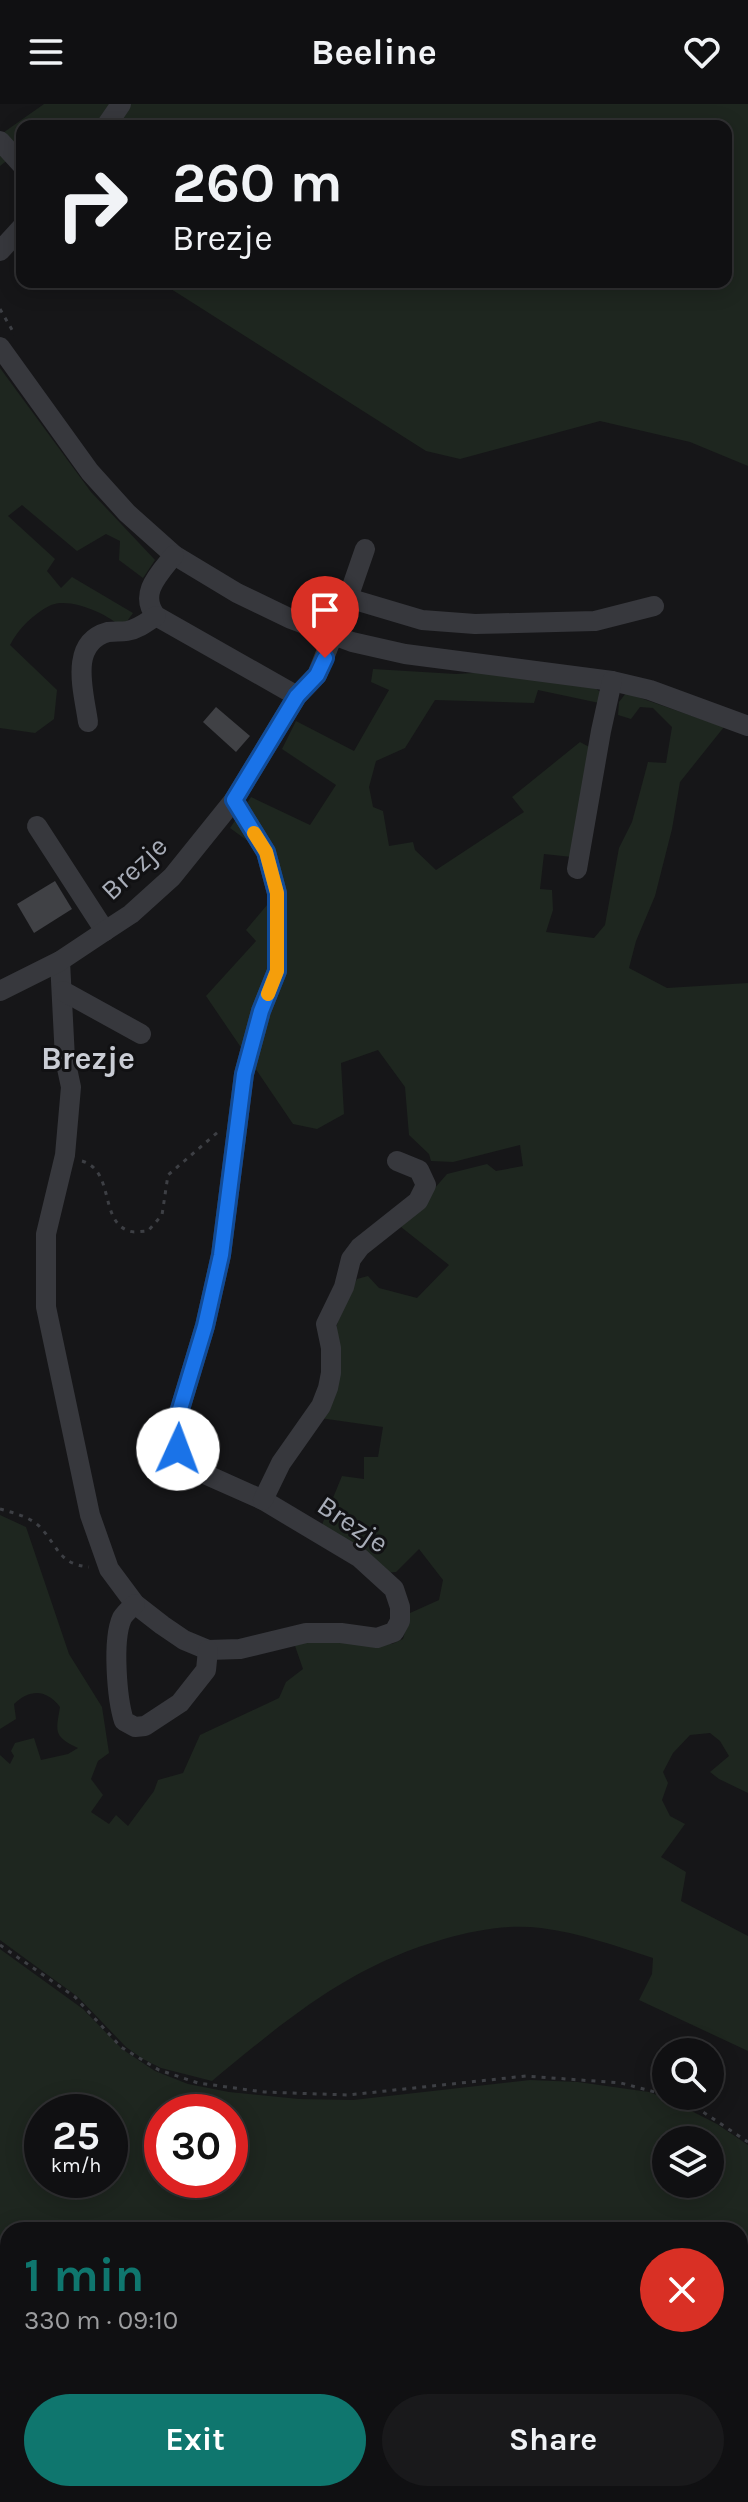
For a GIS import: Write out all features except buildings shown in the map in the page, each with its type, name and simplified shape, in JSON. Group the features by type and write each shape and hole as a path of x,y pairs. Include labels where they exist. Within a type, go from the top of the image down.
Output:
{"street":[{"path":"0,141 16,158"},
{"path":"0,251 16,234"},
{"path":"8,342 90,472 127,513 174,555 237,593 332,636 405,654 612,681 650,690 748,726"},
{"name":"Brezje","path":"0,991 60,961 131,914 172,877 234,800 297,696 317,675 365,549"},
{"path":"174,555 152,583 147,596 149,607 156,616 297,696"},
{"path":"348,598 422,620 475,624 595,621 654,606"},
{"path":"88,722 81,663 86,646 97,636 137,628 156,616"},
{"path":"577,869 612,681"},
{"name":"Brezje","path":"208,1650 240,1649 306,1633 341,1633 377,1638 394,1632 400,1621 400,1607 394,1589 360,1558 263,1500 189,1467 178,1449 174,1429 205,1326 221,1255 244,1074 261,1011 277,971 277,893 266,852 234,800"},
{"path":"37,826 105,931"},
{"path":"60,961 65,1059 71,1087 65,1155 46,1234 46,1307 90,1515 109,1569 135,1604 184,1640 208,1650 206,1670 180,1703 145,1726 135,1727 124,1721 119,1706 118,1641 122,1618 135,1604"},
{"path":"63,991 141,1034"},
{"path":"263,1500 281,1463 321,1406 328,1388 331,1348 326,1324 344,1287 351,1259 360,1247 418,1201 426,1185 419,1170 397,1161"}],"path":[{"path":"0,309 8,342"},
{"path":"65,1155 91,1163 103,1182 114,1221 130,1232 148,1231 162,1215 168,1175 197,1147 240,1115"},
{"path":"0,1509 19,1514 39,1526 61,1556 76,1566 109,1569"},
{"path":"0,1945 75,1997 121,2047 159,2070 198,2083 264,2092 348,2095 526,2076 621,2083 652,2092"},
{"path":"700,2110 748,2142"}],"shaded area":[{"path":"44,104 748,104 748,466 690,442 600,421 460,459 426,451 169,288 732,288 732,120 21,120"},
{"path":"16,124 16,154 0,166 0,135"},
{"path":"0,368 91,492 155,560 143,578 119,560 120,541 106,534 77,551 22,505 8,516 55,559 47,571 61,588 72,577 133,613 122,628 89,608 59,603 44,609 22,627 10,645 57,690 54,719 35,733 0,728"},
{"path":"373,669 456,674 490,672 595,688 606,696 604,704 538,690 534,703 435,700 405,748 376,761 369,787 373,807 383,811 389,846 413,842 415,850 436,870 524,812 512,797 580,742 591,748 572,857 544,854 540,889 552,890 553,910 546,932 594,938 605,925 619,848 632,822 648,762 666,763 672,727 653,708 640,707 631,719 618,715 619,702 626,693 724,727 680,782 655,896 636,941 629,968 667,988 748,983 748,1793 710,1772 729,1756 720,1741 710,1733 690,1735 673,1753 663,1772 668,1783 662,1800 670,1816 685,1824 661,1857 686,1872 681,1901 748,1936 748,2051 639,2000 652,1974 653,1958 570,1933 504,1927 444,1939 410,1950 349,1979 293,2016 212,2081 161,2068 143,2059 126,2047 78,1997 0,1940 0,1755 10,1764 15,1743 34,1738 41,1760 68,1754 78,1748 60,1736 57,1728 60,1707 44,1694 32,1694 20,1699 14,1704 16,1719 0,1729 0,1515 26,1527 69,1654 102,1707 109,1753 98,1761 91,1779 103,1795 91,1812 109,1824 116,1815 128,1826 154,1791 158,1780 183,1773 200,1735 279,1698 286,1682 303,1669 294,1643 313,1640 392,1644 403,1639 410,1613 439,1600 443,1580 419,1549 396,1572 384,1573 321,1527 342,1476 364,1479 364,1457 378,1457 383,1427 320,1418 328,1364 341,1312 357,1279 368,1276 379,1288 417,1298 449,1265 401,1227 447,1174 487,1164 496,1171 523,1166 520,1145 453,1162 431,1161 429,1154 409,1135 405,1087 378,1050 341,1063 344,1114 317,1129 293,1124 206,996 256,941 246,930 283,886 278,863 230,828 251,797 310,825 336,785 282,749 296,721 354,751 389,690 371,682"},
{"path":"0,1949 83,2009 122,2049 155,2071 188,2084 229,2092 299,2099 353,2100 530,2080 578,2082 649,2092 652,2093 652,2110 690,2110 720,2126 652,2126 652,2198 724,2198 724,2129 748,2145 748,2222 0,2222"}],"slow traffic":[{"path":"254,833 266,852 277,893 277,971 268,994"}],"district":[{"name":"Brezje","path":"88,1058"}],"route":[{"path":"178,1449 174,1429 205,1326 221,1255 244,1074 261,1011 277,971 277,893 266,852 234,800 297,696 317,675 325,658"}]}
